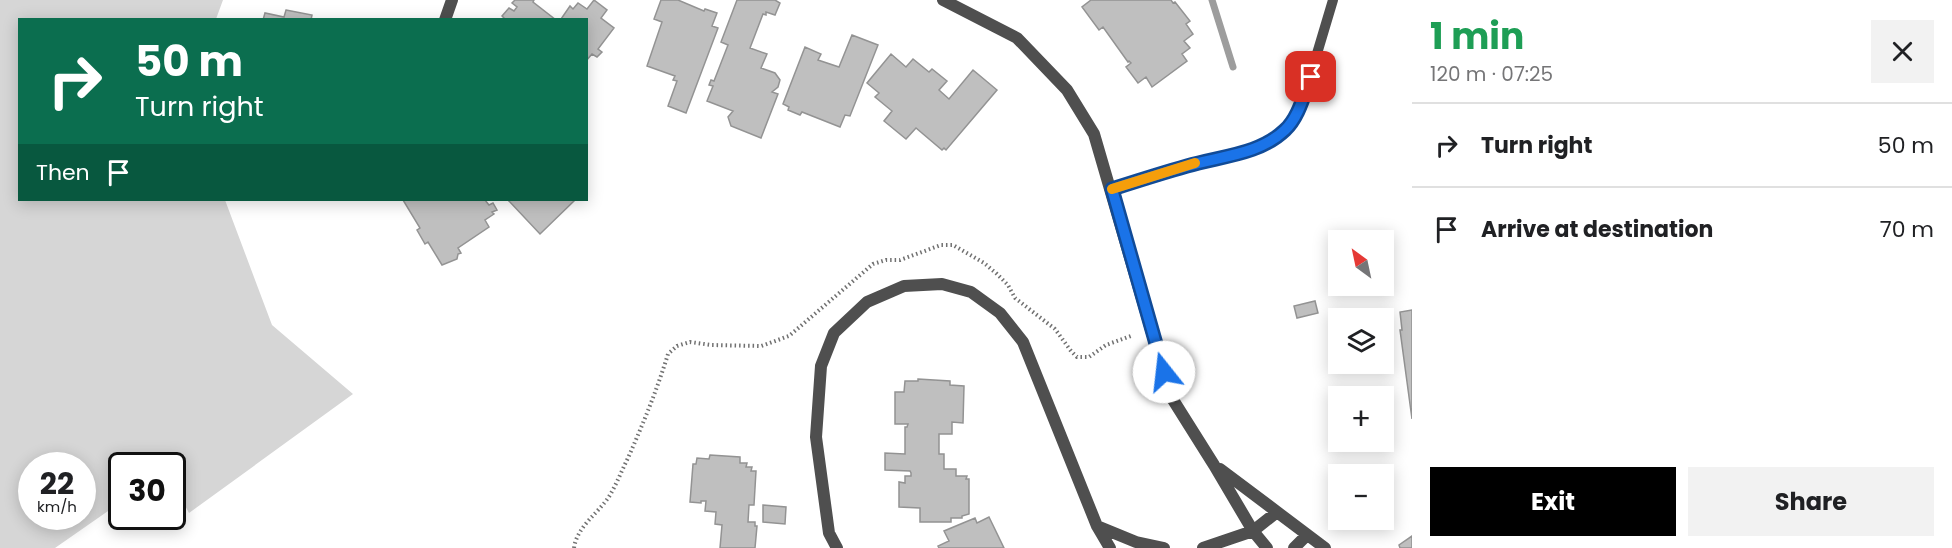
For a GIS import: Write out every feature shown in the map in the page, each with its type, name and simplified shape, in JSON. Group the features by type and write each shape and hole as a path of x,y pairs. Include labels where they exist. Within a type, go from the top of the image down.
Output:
{"street":[{"path":"446,18 452,0"},
{"path":"943,0 1017,38 1067,90 1094,134 1112,189 1170,395 1253,531 1267,548"},
{"path":"837,548 829,533 816,437 821,366 834,333 867,302 904,286 942,284 971,292 1000,313 1023,342 1097,526 1110,548"},
{"path":"1214,465 1325,548"},
{"path":"1203,548 1253,531 1277,512"},
{"path":"1097,526 1136,542 1164,548"},
{"path":"1294,548 1307,535"}],"lane":[{"path":"1112,189 1188,165 1250,150 1270,142 1286,129 1296,115 1311,77 1333,0"}],"shaded area":[{"path":"0,0 223,0 216,18 18,18 18,201 225,201 272,325 353,394 189,513 186,507 186,452 108,452 108,511 96,519 96,452 18,452 18,530 81,530 55,548 0,548"}],"building":[{"path":"515,0 534,0 533,2 553,18 504,18 502,16 509,8 514,11 517,7 512,3"},
{"path":"594,0 607,10 601,18 614,28 598,49 602,52 597,57 592,54 588,59 588,18 562,18 570,6 573,9 578,3 587,9"},
{"path":"661,0 678,0 704,11 705,9 717,13 712,26 718,28 686,113 668,106 677,81 673,80 675,76 647,66 662,22 654,19"},
{"path":"737,0 775,0 780,3 775,15 766,12 766,15 763,14 750,48 767,54 761,68 775,73 780,80 778,87 772,92 778,94 761,138 731,126 728,117 733,111 707,101 713,86 709,85 711,80 714,81 728,45 721,42"},
{"path":"1091,0 1171,0 1175,2 1190,21 1186,24 1193,34 1184,41 1190,48 1182,54 1187,61 1152,87 1146,77 1138,83 1126,67 1131,63 1103,27 1099,30 1082,7"},
{"path":"286,10 312,15 311,18 264,18 265,13 284,17"},
{"path":"852,35 878,45 850,116 845,115 840,127 802,112 800,115 788,110 789,107 783,104 805,47 821,54 818,60 839,67"},
{"path":"891,54 906,67 913,59 929,72 932,69 947,81 939,90 949,99 973,70 997,90 946,150 944,148 942,150 916,128 906,139 884,121 892,111 875,97 879,93 867,83"},
{"path":"404,201 486,201 489,205 493,203 497,210 485,220 489,227 458,248 461,253 458,254 457,259 442,265 428,242 425,244 417,230 420,228"},
{"path":"509,201 574,201 540,234"},
{"path":"1315,301 1318,313 1297,318 1294,306"},
{"path":"1412,310 1412,419 1400,330 1402,330 1400,312"},
{"path":"918,379 950,381 950,385 964,386 963,423 952,422 952,434 939,434 939,454 944,454 944,469 956,469 956,476 967,476 966,479 969,479 969,514 962,518 951,518 951,522 920,522 920,508 899,507 899,482 905,483 905,476 911,476 911,473 910,471 885,470 885,453 905,454 905,427 908,424 895,424 895,392 904,392 905,381 918,381"},
{"path":"710,455 740,457 740,463 747,463 746,467 752,467 751,471 756,471 754,505 749,505 748,522 755,522 757,526 755,548 720,548 722,525 715,524 716,512 705,511 706,501 690,502 693,464 696,464 697,458 709,459"},
{"path":"763,505 786,507 785,524 763,522"},
{"path":"989,517 1004,548 939,548 938,546 949,541 944,531 975,518 977,523"},
{"path":"1412,536 1412,548 1400,548 1399,545"}],"waterway":[{"path":"1212,0 1233,67"}],"slow traffic":[{"path":"1112,189 1195,163"}],"route":[{"path":"1164,372 1112,189 1188,165 1250,150 1270,142 1286,129 1296,115 1311,77"}]}
